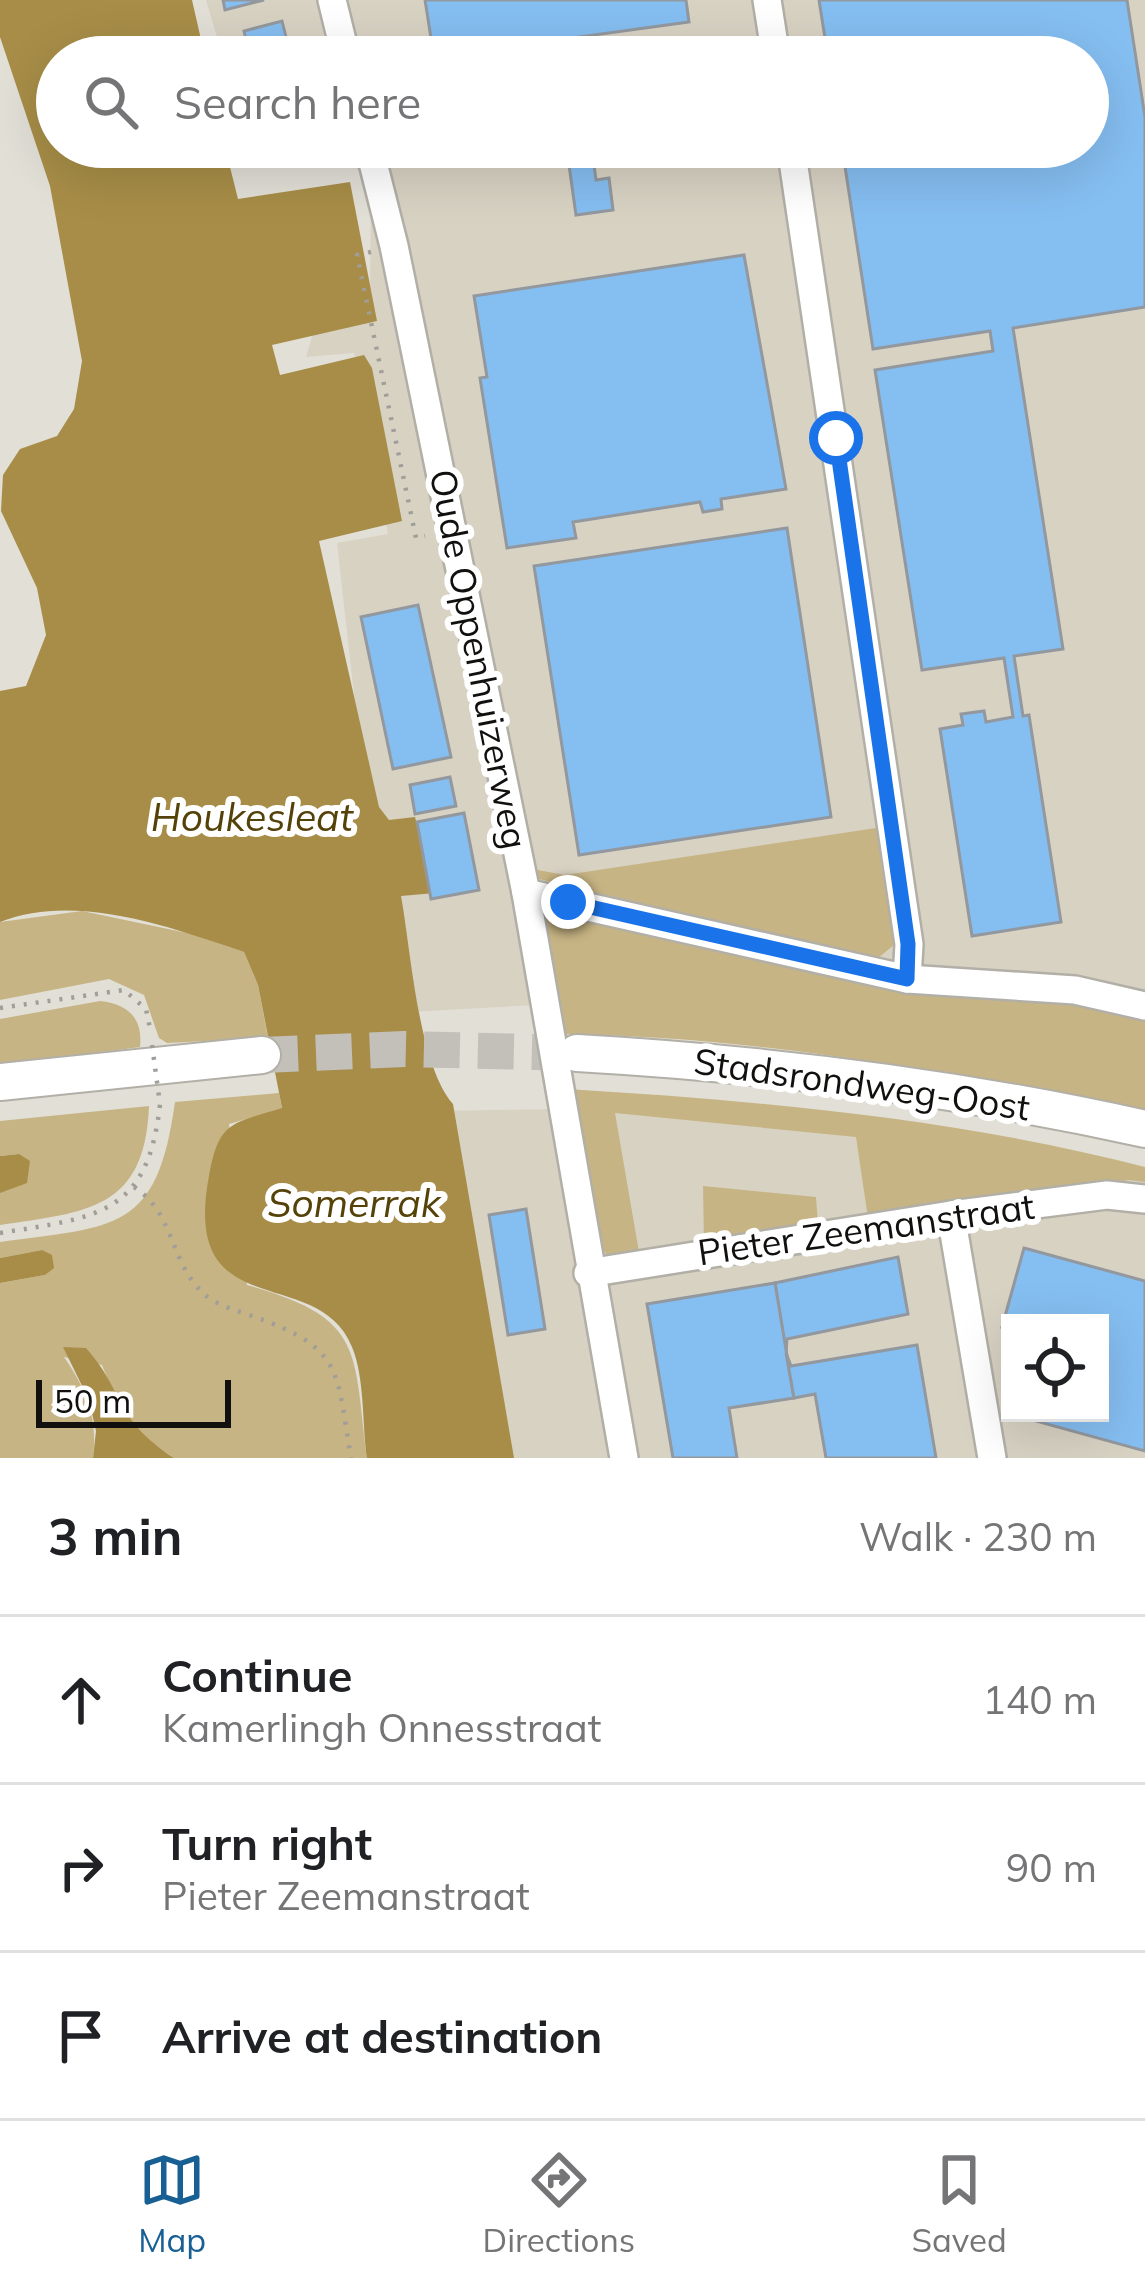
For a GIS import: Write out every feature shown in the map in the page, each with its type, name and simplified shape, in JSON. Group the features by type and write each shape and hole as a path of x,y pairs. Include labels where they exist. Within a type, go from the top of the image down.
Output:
{"main road":[{"name":"Stadsrondweg-Oost","path":"577,1053 768,1066 889,1082 1145,1130"},
{"path":"0,1082 262,1054"}],"street":[{"path":"332,0 341,36"},
{"path":"767,0 773,36"},
{"name":"Oude Oppenhuizerweg","path":"374,168 526,893 588,1273 624,1458"},
{"path":"794,168 908,944 907,979"},
{"path":"526,893 907,979 1075,990 1145,1006"},
{"name":"Pieter Zeemanstraat","path":"588,1273 951,1215 1107,1195 1145,1199"},
{"path":"951,1215 992,1458"}],"path":[{"path":"394,246 357,255 416,538 453,530"},
{"path":"0,1009 124,990 146,1009 160,1104 152,1156 134,1186 95,1217 0,1232"},
{"path":"134,1186 160,1208 188,1274 207,1297 294,1331 325,1351 336,1377 351,1458"}],"shaded area":[{"path":"206,0 1145,0 1145,1069 715,995 409,1012 368,819 337,543 388,534 354,353 306,357 317,319 370,310 371,169 348,168 1109,168 1109,36 217,36"},
{"path":"876,828 895,929 894,945 878,958 535,878 527,868 565,875"},
{"path":"82,911 192,934 244,952 258,985 268,1038 167,1043 159,1038 144,995 109,979 0,1000 0,922"},
{"path":"558,912 1087,1002 1145,1017 1145,1114 1000,1084 780,1049 557,1034 538,930 545,917"},
{"path":"100,1001 132,1014 140,1047 0,1066 0,1019"},
{"path":"567,1089 786,1106 930,1124 1145,1167 1145,1182 1129,1180 868,1218 856,1137 615,1113 639,1252 608,1257 600,1244"},
{"path":"279,1093 282,1109 229,1124 247,1285 314,1311 346,1343 359,1390 367,1458 174,1458 143,1437 121,1412 102,1365 64,1357 89,1404 93,1458 0,1458 0,1283 45,1275 42,1250 0,1258 0,1242 74,1232 125,1215 143,1199 157,1176 175,1102"},
{"path":"149,1106 136,1167 106,1200 59,1216 0,1225 0,1193 19,1154 0,1156 0,1121"},
{"path":"628,1108 1145,1171 1145,1458 494,1458 433,1111"},
{"path":"703,1186 816,1197 818,1223 704,1245"}],"water":[{"name":"Houkesleat","path":"0,0 192,0 200,36 36,36 36,144 0,37"},
{"name":"Houkesleat","path":"44,168 230,168 238,199 350,182 377,321 272,345 280,375 364,355 372,368 402,521 319,541 379,807 389,820 415,817 435,893 401,896 424,1035 441,1086 453,1104 514,1458 367,1458 356,1359 335,1321 233,1274 214,1255 205,1224 217,1144 239,1122 282,1108 258,985 244,952 154,924 91,912 29,914 0,922 0,691 26,686 46,635 37,588 1,511 3,475 20,449 57,436 74,409 82,361"},
{"path":"19,1154 30,1161 27,1183 0,1193 0,1156"},
{"path":"42,1250 52,1255 54,1268 45,1275 0,1283 0,1258"},
{"path":"63,1347 86,1348 129,1417 174,1458 93,1458 96,1431 89,1400"}],"building":[{"path":"223,0 264,0 225,10"},
{"path":"425,0 686,0 689,22 587,36 431,36"},
{"path":"819,0 1127,0 1145,117 1145,307 1013,328 1063,649 1014,656 1023,716 1029,715 1061,922 972,936 940,729 963,725 961,714 984,711 986,722 1013,717 1004,658 922,670 875,370 993,351 990,331 873,349 845,168 1109,168 1109,36 825,36"},
{"path":"282,21 286,36 245,36 244,31"},
{"path":"569,168 594,168 596,180 609,178 613,210 576,215"},
{"path":"744,255 786,489 721,499 722,509 703,512 700,502 573,522 576,538 507,548 480,378 487,377 474,296"},
{"path":"787,528 831,817 579,855 534,566"},
{"path":"418,605 451,757 393,769 361,617"},
{"path":"450,777 456,806 415,814 410,785"},
{"path":"464,813 479,890 431,899 417,822"},
{"path":"526,1209 545,1329 508,1335 489,1215"},
{"path":"1024,1248 1145,1281 1145,1451 1039,1422 1109,1422 1109,1314 1006,1314"},
{"path":"898,1257 908,1314 787,1339 786,1353 775,1283"},
{"path":"775,1283 794,1398 729,1408 737,1458 673,1458 647,1304"},
{"path":"917,1345 936,1458 826,1458 815,1394 794,1398 786,1353 791,1366"}],"tunnel":[{"path":"262,1055 404,1049 577,1053"}],"route":[{"path":"568,902 907,979 908,944 836,438"}],"water label":[{"name":"Somerrak","path":"354,1203"}]}
